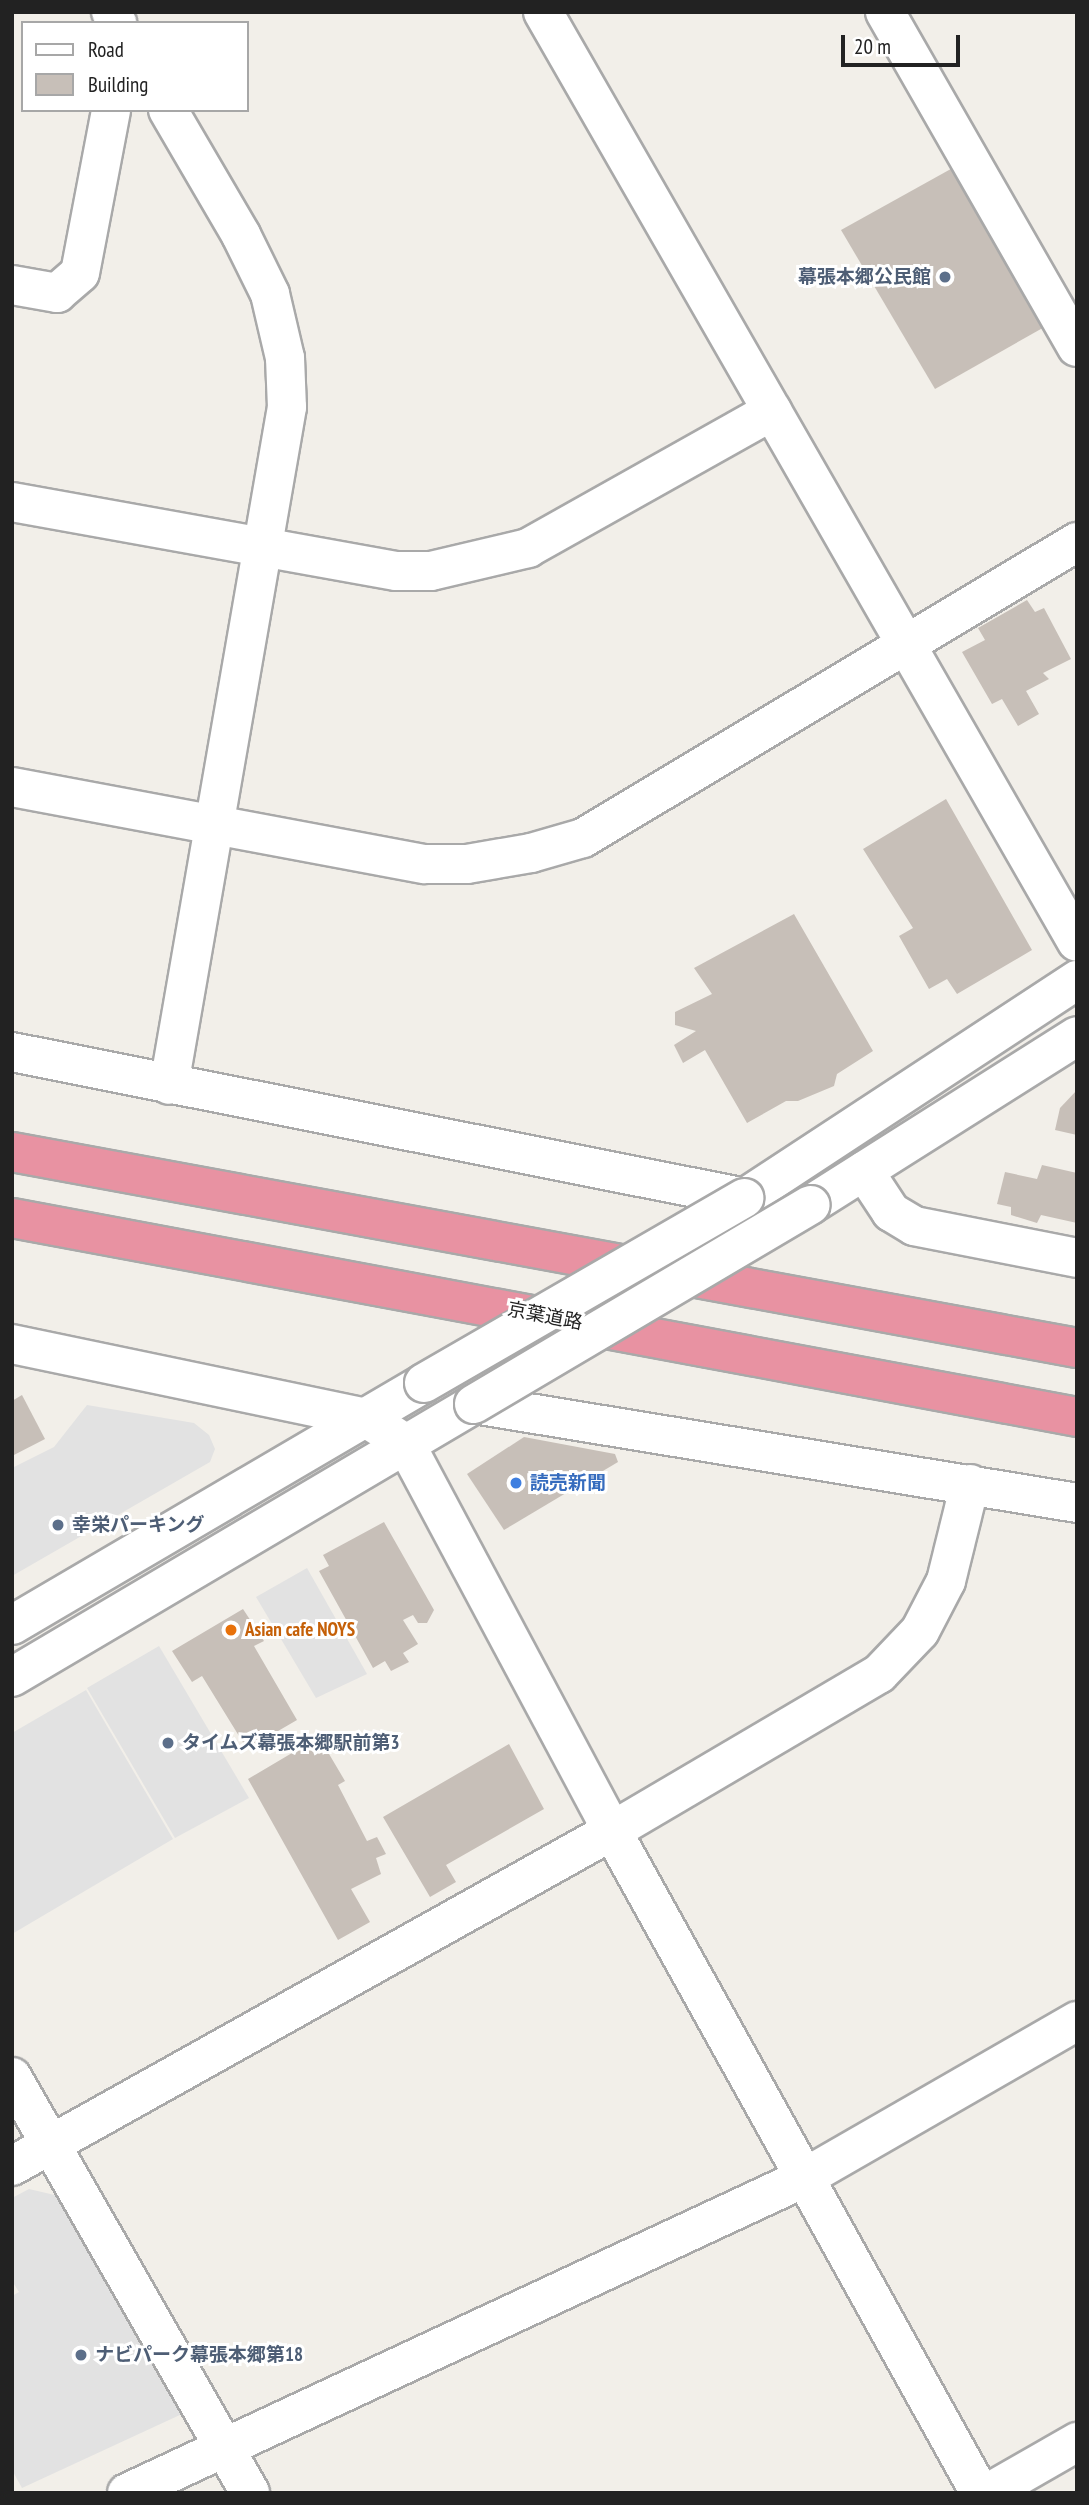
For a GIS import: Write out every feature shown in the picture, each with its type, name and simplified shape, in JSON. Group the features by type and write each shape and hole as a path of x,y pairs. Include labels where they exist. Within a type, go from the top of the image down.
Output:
{"highway":[{"path":"12,1153 1077,1348"},
{"name":"京葉道路","path":"12,1218 1077,1417"}],"street":[{"path":"543,12 1077,942"},
{"path":"885,12 1077,347"},
{"path":"12,285 57,293 80,273 111,112"},
{"path":"169,112 264,282 285,358 287,407 266,547 214,823 169,1085"},
{"path":"12,502 396,571 469,565 528,548 772,411"},
{"path":"12,787 425,864 467,864 531,853 583,838 1077,542"},
{"path":"12,1625 745,1198 1077,980"},
{"path":"12,1677 810,1205 1077,1036"},
{"path":"12,1052 745,1198"},
{"path":"863,1171 891,1212 914,1226 1077,1258"},
{"path":"12,1344 366,1418 405,1443 612,1831 980,2493"},
{"path":"474,1404 1077,1503"},
{"path":"12,2166 612,1831 879,1674 919,1631 946,1581 970,1484"},
{"path":"127,2493 804,2178 1077,2021"},
{"path":"12,2077 250,2493"},
{"path":"988,2493 1077,2442"}],"shaded area":[{"name":"幸栄パーキング","path":"87,1405 194,1423 209,1435 215,1449 210,1462 12,1576 12,1468 54,1447"},
{"path":"307,1568 367,1674 316,1698 256,1597"},
{"name":"タイムズ幕張本郷駅前第3","path":"159,1646 249,1798 175,1838 87,1688"},
{"path":"86,1690 173,1839 12,1934 12,1733"},
{"name":"ナビパーク幕張本郷第18","path":"29,2189 59,2196 182,2414 22,2488 12,2470 12,2296 19,2292 12,2281 12,2198"}],"building":[{"name":"幕張本郷公民館","path":"958,165 1048,325 935,389 841,230"},
{"path":"1027,600 1035,612 1044,608 1071,659 1043,673 1049,679 1026,691 1039,714 1018,726 1002,699 992,704 962,652 985,640 978,628"},
{"path":"946,799 1032,950 957,994 947,979 929,989 899,936 913,928 863,849"},
{"path":"794,914 873,1051 837,1074 834,1086 798,1101 786,1101 747,1123 705,1050 683,1063 674,1045 696,1031 675,1025 675,1012 712,994 694,968"},
{"path":"1077,1090 1077,1135 1055,1130 1060,1108"},
{"path":"1042,1165 1077,1173 1077,1223 1041,1215 1037,1223 1011,1215 1011,1207 997,1204 1005,1172 1037,1179"},
{"path":"22,1395 45,1439 12,1456 12,1401"},
{"path":"524,1437 615,1454 618,1462 504,1530 467,1474"},
{"path":"384,1522 434,1610 427,1623 418,1623 413,1615 403,1620 418,1644 403,1653 409,1662 391,1671 385,1661 373,1668 319,1571 329,1566 323,1555"},
{"path":"243,1609 264,1641 254,1646 297,1720 247,1749 202,1676 192,1682 172,1651"},
{"path":"319,1737 345,1781 338,1785 367,1841 377,1837 386,1854 376,1858 381,1874 351,1889 370,1922 338,1940 248,1779"},
{"path":"509,1744 544,1809 446,1865 456,1882 430,1897 383,1817"}],"place":[{"name":"幕張本郷公民館","path":"945,277"},
{"name":"読売新聞","path":"516,1483"},
{"name":"幸栄パーキング","path":"58,1525"},
{"name":"Asian cafe NOYS","path":"231,1630"},
{"name":"タイムズ幕張本郷駅前第3","path":"168,1743"},
{"name":"ナビパーク幕張本郷第18","path":"81,2355"}]}
